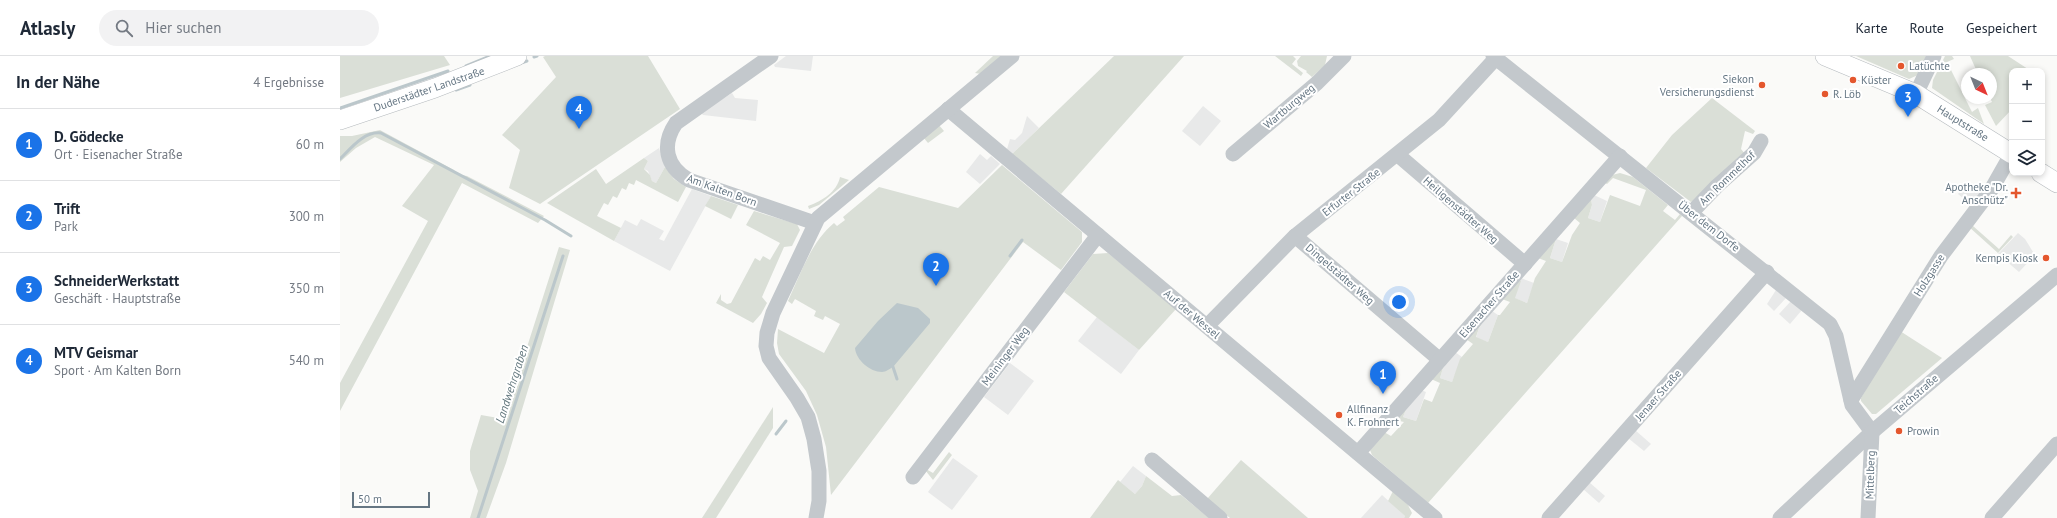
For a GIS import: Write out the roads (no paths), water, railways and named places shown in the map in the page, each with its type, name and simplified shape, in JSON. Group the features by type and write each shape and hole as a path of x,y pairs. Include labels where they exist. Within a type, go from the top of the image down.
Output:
{"main road":[{"name":"Duderstädter Landstraße","path":"340,120 457,80 517,56"},
{"name":"Hauptstraße","path":"1825,56 1916,94 2009,152"},
{"path":"2045,176 2057,183"}],"street":[{"name":"Am Kalten Born","path":"771,56 676,123 667,141 668,156 676,170 689,180 815,223"},
{"path":"816,518 819,501 819,471 814,439 808,417 797,398 769,358 766,346 768,327 775,309 818,218 1012,56"},
{"name":"Wartburgweg","path":"1233,154 1317,83 1344,56"},
{"path":"1916,94 1934,56"},
{"name":"Erfurter Straße","path":"1207,326 1295,236 1398,155 1439,120 1494,57"},
{"name":"Über dem Dorfe","path":"1494,57 1692,212 1830,324 1836,336 1851,400 1855,410 1872,432"},
{"name":"Auf der Wessel","path":"948,109 1358,453 1427,515"},
{"name":"Am Rommelhof","path":"1692,212 1717,186 1754,153 1761,141"},
{"name":"Heiligenstädter Weg","path":"1398,155 1524,264"},
{"name":"Eisenacher Straße","path":"1358,453 1620,156"},
{"name":"Holzgasse","path":"1851,400 1940,256 1991,190 2009,159"},
{"name":"Meininger Weg","path":"913,477 1098,235"},
{"name":"Dingelstädter Weg","path":"1295,236 1440,360"},
{"name":"Jenaer Straße","path":"1549,518 1766,272"},
{"name":"Teichstraße","path":"1780,518 1872,432 2057,275"},
{"name":"Mittelberg","path":"1868,518 1872,432"},
{"path":"1992,518 2057,444"},
{"path":"1152,460 1220,518"}],"waterway":[{"path":"466,66 490,56"},
{"path":"521,63 527,61"},
{"path":"340,108 448,71"},
{"path":"456,90 470,85"},
{"path":"340,159 363,137 375,133 381,133 545,220 571,236"},
{"path":"1010,256 1022,240"},
{"name":"Landwehrgraben","path":"478,518 563,256"},
{"path":"892,364 897,379"},
{"path":"776,434 786,421"}],"place":[{"name":"Latüchte","path":"1901,66"},
{"name":"Küster","path":"1853,80"},
{"name":"Siekon Versicherungsdienst","path":"1762,85"},
{"name":"R. Löb","path":"1825,94"},
{"name":"SchneiderWerkstatt","path":"1908,117"},
{"name":"MTV Geismar","path":"579,129"},
{"name":"Apotheke \"Dr. Anschütz\"","path":"2016,193"},
{"name":"Kempis Kiosk","path":"2046,258"},
{"name":"Trift","path":"936,286"},
{"name":"D. Gödecke","path":"1383,394"},
{"name":"Allfinanz K. Frohnert","path":"1339,415"},
{"name":"Prowin","path":"1899,431"}]}
